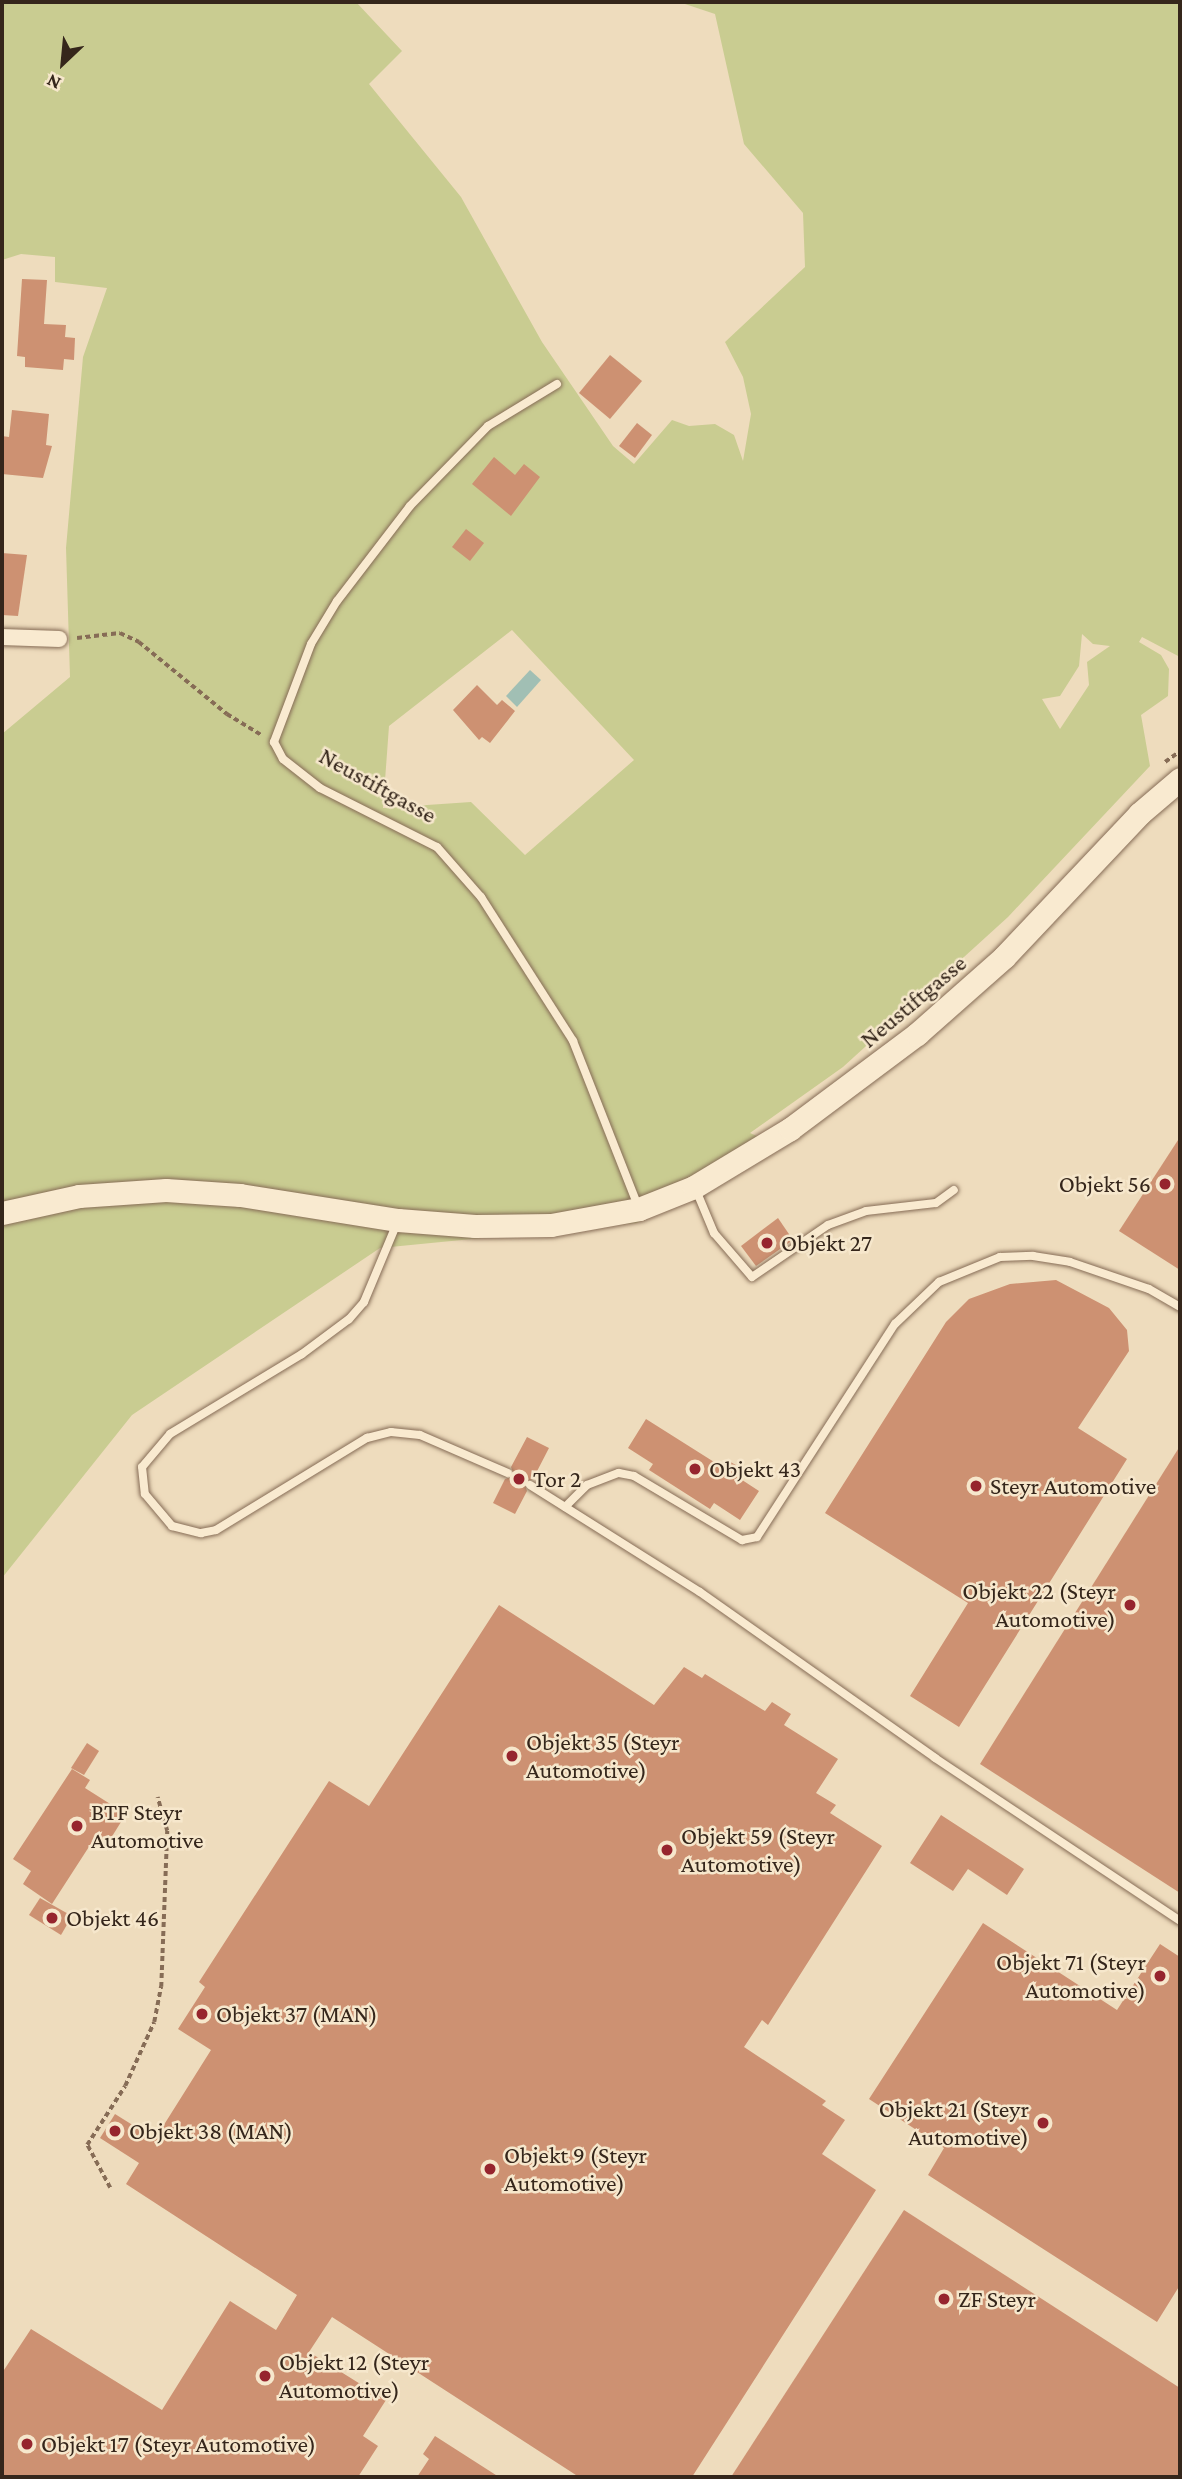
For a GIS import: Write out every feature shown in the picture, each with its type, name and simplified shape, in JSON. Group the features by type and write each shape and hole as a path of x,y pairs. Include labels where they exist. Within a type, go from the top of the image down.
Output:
{"street":[{"path":"2,637 60,639"},
{"name":"Neustiftgasse","path":"2,1213 79,1196 166,1190 240,1195 398,1220 551,1225 639,1209 694,1187 832,1100 945,1012 1037,926 1139,814 1180,779"}],"lane":[{"path":"274,742 311,643 337,601 410,506 488,426 557,384"},
{"name":"Neustiftgasse","path":"274,742 283,759 320,788 437,847 481,897 573,1041 639,1209"},
{"path":"694,1187 714,1233 752,1277 828,1224 866,1210 936,1202 954,1190"},
{"path":"398,1220 364,1302 349,1319 302,1354 170,1434 142,1467 145,1494 172,1527 201,1533 216,1530 367,1438 391,1432 420,1435 508,1474"},
{"path":"565,1507 587,1485 619,1473 643,1481 742,1540 757,1537 895,1324 939,1282 987,1262 1032,1256 1070,1262 1149,1289 1180,1307"},
{"path":"530,1485 700,1592 935,1758 1180,1921"}],"path":[{"path":"60,639 120,634 139,642 227,713 274,742"},
{"path":"1158,769 1180,751"},
{"path":"110,2188 87,2146 129,2075 154,2022 161,1987 167,1831 157,1797"}],"green space":[{"path":"2,2 356,2 402,51 369,84 461,197 542,342 613,446 634,464 672,420 689,426 715,424 734,435 743,461 751,414 743,377 725,342 805,267 803,213 744,144 715,14 679,2 1180,2 1180,657 1142,637 1139,642 1161,655 1169,669 1168,696 1141,715 1150,766 1008,917 843,1067 750,1133 779,1146 637,1223 380,1248 132,1415 2,1578 2,734 70,677 66,548 83,357 107,288 55,282 55,257 21,254 2,260","holes":["512,630 634,760 525,855 471,802 383,808 389,726","1082,634 1093,644 1110,646 1087,662 1089,685 1060,729 1042,699 1060,696 1079,666"]}],"water":[{"path":"530,670 541,680 517,707 506,696"}],"building":[{"path":"22,279 47,280 44,324 66,325 65,337 75,338 74,360 64,359 63,370 25,367 25,357 17,356"},
{"path":"610,355 642,381 610,419 579,393"},
{"path":"12,410 49,414 46,445 52,446 43,478 2,474 2,436 9,437"},
{"path":"637,423 652,435 635,458 619,446"},
{"path":"494,457 515,475 524,464 540,477 511,516 472,484"},
{"path":"466,529 484,543 470,561 452,547"},
{"path":"2,553 27,555 18,616 2,615"},
{"path":"477,685 497,705 502,700 515,711 490,743 482,737 479,740 453,710"},
{"name":"Objekt 56","path":"1180,1137 1180,1270 1119,1231"},
{"name":"Objekt 27","path":"778,1218 793,1240 756,1266 741,1246"},
{"name":"Steyr Automotive","path":"1056,1280 1109,1308 1127,1330 1129,1351 1078,1428 1127,1459 959,1727 910,1696 968,1603 825,1513 946,1322 969,1299 1010,1284"},
{"name":"Objekt 43","path":"646,1419 722,1467 727,1460 741,1468 736,1476 759,1491 740,1520 714,1503 710,1509 649,1470 653,1464 628,1448"},
{"name":"Tor 2","path":"527,1437 549,1448 533,1479 524,1482 527,1491 515,1514 493,1503 505,1479 514,1476 511,1467"},
{"name":"Objekt 22 (Steyr Automotive)","path":"1180,1446 1180,1893 980,1764"},
{"path":"499,1605 654,1705 684,1667 702,1678 705,1674 765,1711 772,1702 791,1714 784,1725 838,1759 816,1793 836,1805 830,1813 882,1846 768,2025 762,2020 744,2047 826,2101 822,2105 845,2120 822,2154 876,2190 692,2477 579,2477 332,2317 309,2352 386,2400 363,2436 378,2446 358,2477 2,2477 2,2373 31,2329 162,2410 230,2301 276,2330 297,2295 126,2184 139,2163 100,2138 115,2114 155,2139 211,2050 178,2029 205,1987 199,1982 329,1781 369,1806"},
{"path":"87,1743 99,1751 84,1775 71,1768"},
{"name":"BTF Steyr Automotive","path":"72,1769 90,1780 85,1788 126,1814 106,1846 94,1839 52,1904 23,1884 31,1871 13,1859"},
{"path":"941,1815 1024,1869 1007,1895 968,1869 953,1891 910,1863"},
{"name":"Objekt 46","path":"40,1898 72,1916 61,1935 29,1915"},
{"name":"Objekt 21 (Steyr Automotive)","path":"983,1923 1117,2010 1160,1944 1180,1957 1180,2285 1157,2322 928,2175 944,2148 869,2099"},
{"name":"ZF Steyr","path":"904,2210 1180,2388 1180,2477 731,2477"},
{"path":"435,2436 499,2477 417,2477 429,2459 423,2454"}],"place":[{"name":"Objekt 56","path":"1165,1184"},
{"name":"Objekt 27","path":"767,1243"},
{"name":"Objekt 43","path":"695,1469"},
{"name":"Tor 2","path":"519,1479"},
{"name":"Steyr Automotive","path":"976,1486"},
{"name":"Objekt 22 (Steyr Automotive)","path":"1130,1605"},
{"name":"Objekt 35 (Steyr Automotive)","path":"512,1756"},
{"name":"BTF Steyr Automotive","path":"77,1826"},
{"name":"Objekt 59 (Steyr Automotive)","path":"667,1850"},
{"name":"Objekt 46","path":"52,1918"},
{"name":"Objekt 71 (Steyr Automotive)","path":"1160,1976"},
{"name":"Objekt 37 (MAN)","path":"202,2014"},
{"name":"Objekt 21 (Steyr Automotive)","path":"1043,2123"},
{"name":"Objekt 38 (MAN)","path":"115,2131"},
{"name":"Objekt 9 (Steyr Automotive)","path":"490,2169"},
{"name":"ZF Steyr","path":"944,2299"},
{"name":"Objekt 12 (Steyr Automotive)","path":"265,2376"},
{"name":"Objekt 17 (Steyr Automotive)","path":"27,2444"}]}
